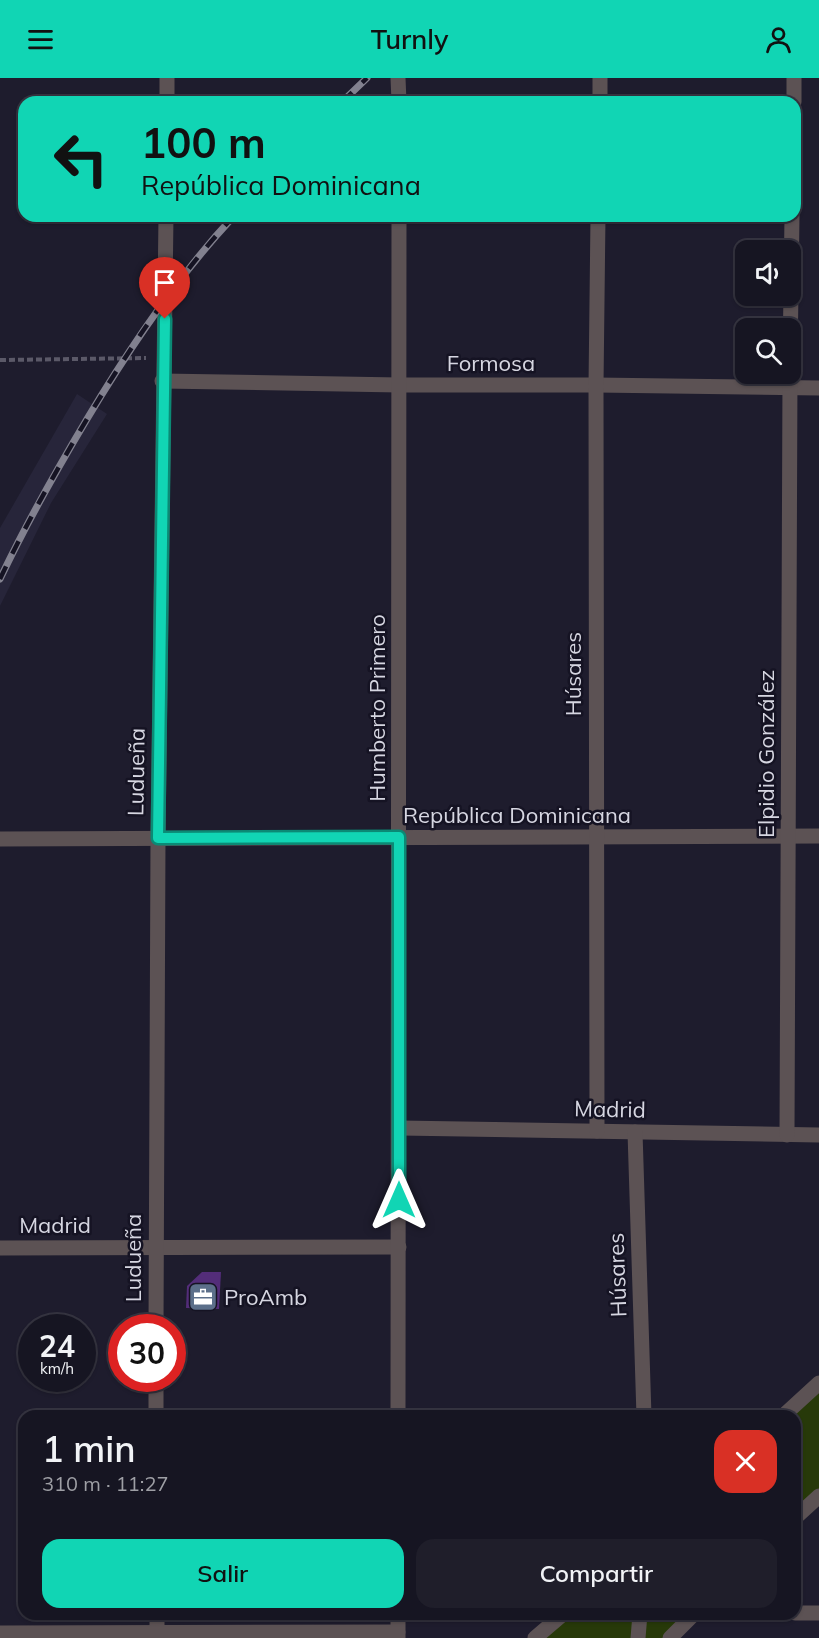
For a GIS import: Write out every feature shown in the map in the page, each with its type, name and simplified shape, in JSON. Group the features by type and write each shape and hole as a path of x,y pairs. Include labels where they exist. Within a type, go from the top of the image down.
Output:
{"street":[{"path":"167,78 167,96"},
{"path":"398,78 399,96"},
{"path":"600,78 600,96"},
{"path":"794,78 794,96"},
{"name":"Ludueña","path":"156,1314 162,381 166,222"},
{"name":"Humberto Primero","path":"398,1410 399,222"},
{"name":"Húsares","path":"597,1131 595,837 598,222"},
{"path":"791,318 792,222"},
{"name":"Formosa","path":"162,381 400,385 735,382"},
{"name":"Elpidio González","path":"787,1135 790,384"},
{"name":"Formosa","path":"801,384 819,388"},
{"name":"República Dominicana","path":"0,839 819,836"},
{"name":"Madrid","path":"400,1128 819,1135"},
{"name":"Húsares","path":"634,1132 644,1410"},
{"name":"Madrid","path":"0,1248 399,1247"},
{"path":"790,1410 819,1383"},
{"path":"156,1392 156,1410"},
{"path":"801,1512 819,1496"},
{"path":"801,1613 819,1613"},
{"path":"535,1638 556,1620"},
{"path":"638,1638 640,1620"},
{"path":"670,1638 688,1620"},
{"path":"0,1633 398,1635"}],"path":[{"path":"0,360 163,358"}],"shaded area":[{"path":"77,394 107,414 51,503 0,606 0,528"}],"green space":[{"path":"819,1383 819,1496 801,1512 801,1410 790,1410"},
{"path":"556,1620 688,1620 670,1638 535,1638"}],"building":[{"name":"ProAmb","path":"202,1272 221,1272 219,1309 186,1308 187,1286"}],"railway":[{"path":"348,96 367,78"},
{"path":"0,579 53,478 120,365 155,313 193,263 229,222"}],"place":[{"name":"ProAmb","path":"203,1297"}],"route":[{"path":"165,319 162,381 158,838 399,837 399,1200"}]}
